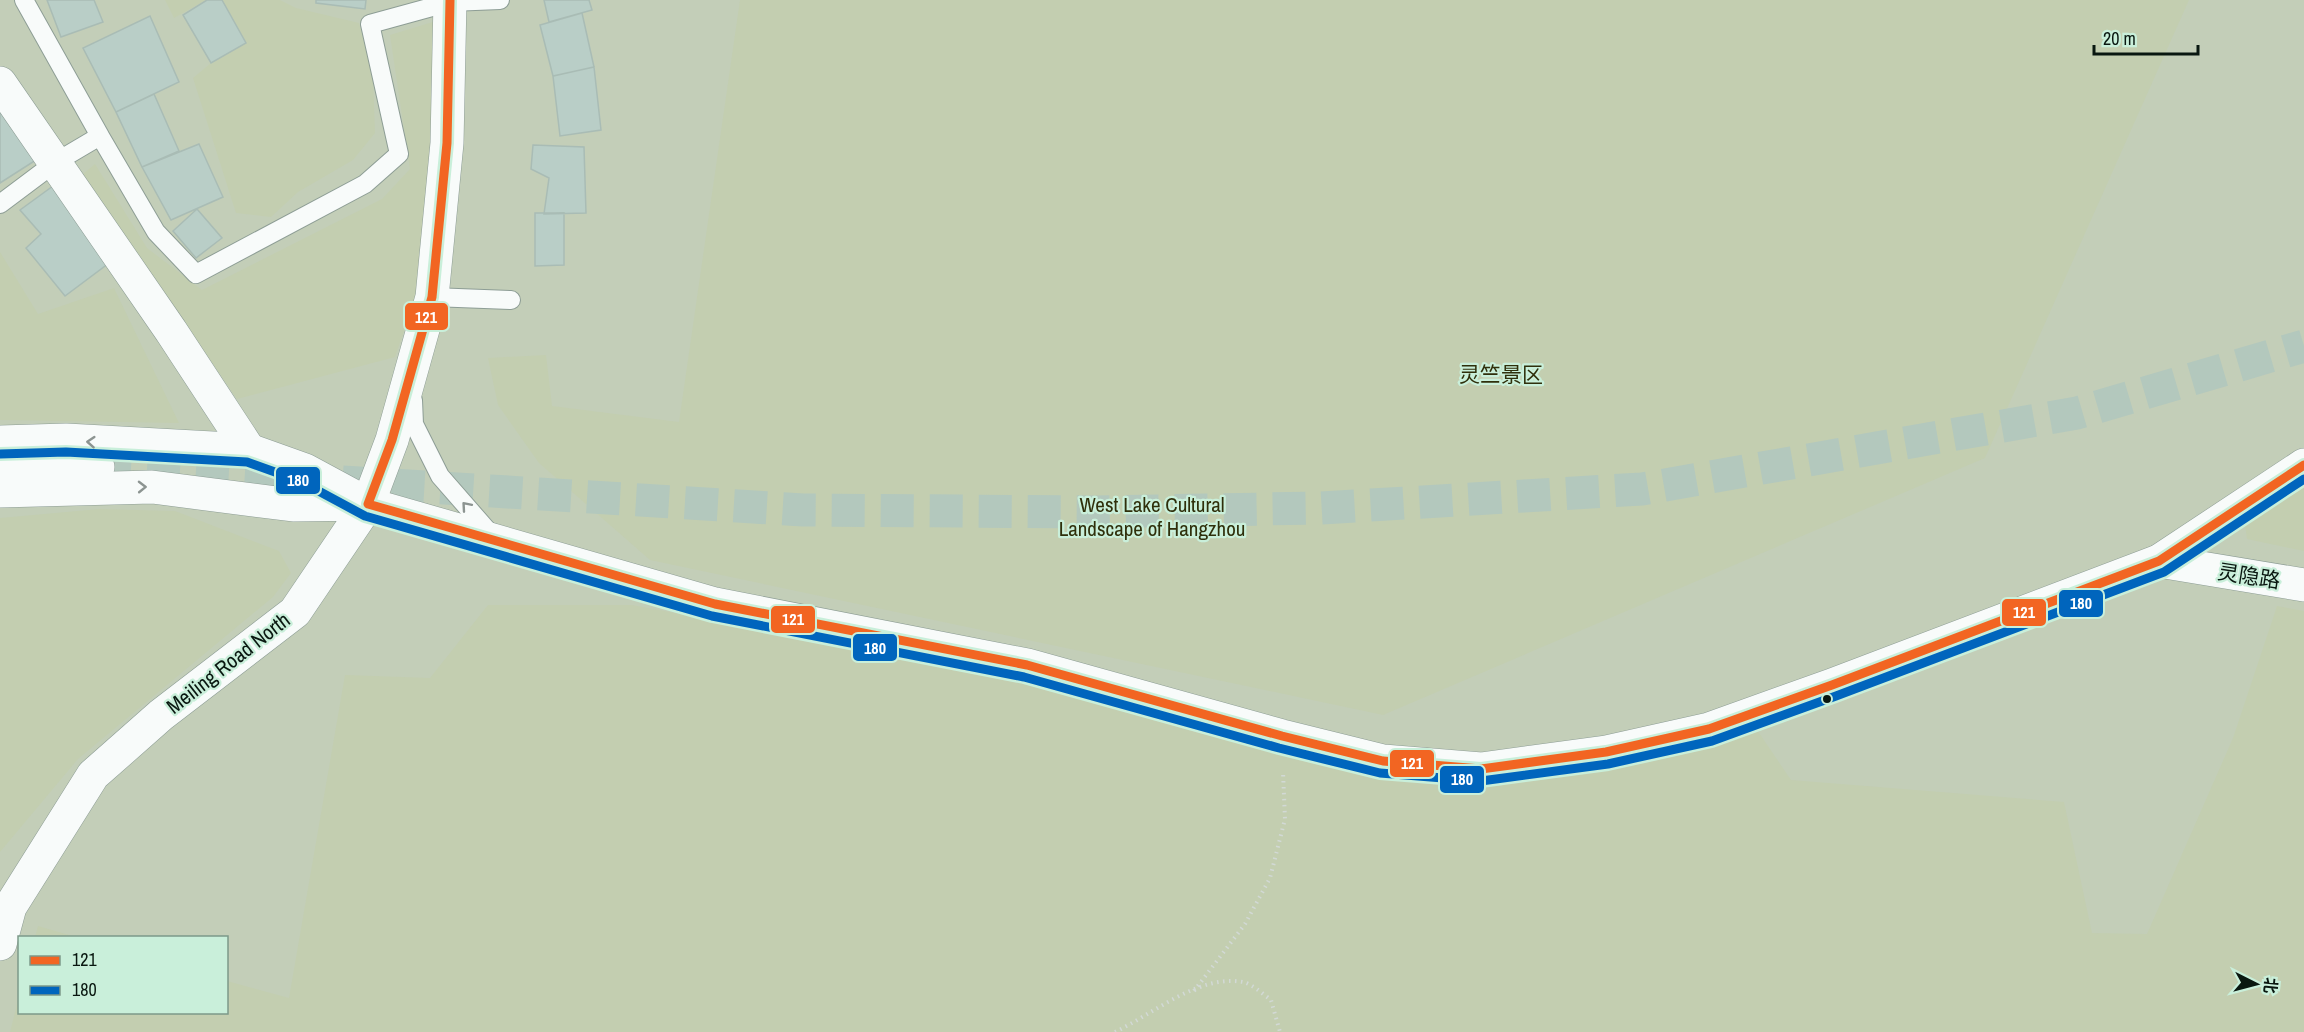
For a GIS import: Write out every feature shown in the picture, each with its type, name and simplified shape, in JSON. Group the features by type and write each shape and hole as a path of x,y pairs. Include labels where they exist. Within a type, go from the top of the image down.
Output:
{"street":[{"name":"Meiling Road North","path":"0,944 10,908 93,775 161,715 294,612 368,504 392,440 432,297 447,143 450,1"},
{"path":"0,83 171,331 249,450"},
{"path":"0,442 66,440 249,450 305,470 368,504 715,604 1027,665 1383,761 1481,769 1606,752 1709,729 1842,681 2159,561 2304,465"},
{"path":"0,467 98,467"},
{"path":"0,491 152,487 293,505 368,504"},
{"name":"灵隐路","path":"2159,561 2304,585"}],"lane":[{"path":"24,0 156,232 196,274 365,184 399,154 370,24 450,1 500,0"},
{"path":"0,204 56,162 100,136"},
{"path":"432,297 511,300"},
{"path":"412,363 414,424 440,476 488,531 550,558"}],"path":[{"path":"1194,990 1245,924 1270,878 1285,819 1282,735"},
{"path":"1115,1032 1212,982 1245,982 1271,1000 1280,1032"}],"green space":[{"name":"West Lake Cultural Landscape of Hangzhou","path":"0,0 2304,0 2304,1032 0,1032"},
{"path":"165,0 206,0 174,18"},
{"path":"222,0 280,0 296,8 359,23 373,76 375,133 353,160 298,192 271,217 236,213 193,78 211,63 246,43"},
{"name":"灵竺景区","path":"740,0 2189,0 1985,458 1383,715 650,560 539,463 498,405 488,358 546,355 552,406 679,422"},
{"path":"436,21 430,161 418,290 395,357 237,399 83,174 95,164 147,248 202,290 382,199 410,169 390,35"},
{"path":"0,252 38,314 114,288 179,423 0,420"},
{"path":"2304,479 2304,551 2247,539 2243,511"},
{"path":"99,509 175,511 279,551 291,573 273,597 78,759 0,852 0,518"},
{"path":"488,605 632,605 1000,673 1352,765 1618,748 1749,718 1791,780 2064,802 2092,933 2147,934 2233,738 2277,606 2304,611 2304,1032 10,1032 18,1000 18,1014 228,1014 228,981 289,998 345,675 430,678"},
{"path":"38,926 73,936 35,936"}],"building":[{"path":"47,0 94,0 103,22 61,37"},
{"path":"207,0 222,0 246,43 211,63 183,15"},
{"path":"316,0 366,0 365,9 316,3"},
{"path":"544,0 589,0 592,10 549,22"},
{"path":"582,13 594,67 553,76 540,25"},
{"path":"150,16 179,82 116,112 83,48"},
{"path":"594,67 601,130 560,136 553,76"},
{"path":"154,94 179,151 142,167 116,112"},
{"path":"0,109 36,160 0,183"},
{"path":"199,144 223,197 171,220 142,167"},
{"path":"533,145 584,147 586,213 544,214 549,178 531,169"},
{"path":"53,186 109,263 65,296 26,248 41,234 20,210"},
{"path":"197,209 222,238 196,258 173,231"},
{"path":"535,213 564,213 564,265 535,266"}],"tunnel":[{"path":"98,467 803,510 1095,512 1321,508 1642,489 2077,413 2304,346"}],"transit line":[{"name":"121","path":"450,0 447,143 432,297 392,440 368,504 715,604 1027,665 1282,736 1383,761 1481,769 1606,752 1709,729 1832,685 2159,561 2304,465"},
{"name":"180","path":"0,454 66,452 247,462 300,481 365,516 712,616 1024,677 1279,748 1380,773 1481,781 1608,764 1712,741 1836,696 2164,572 2304,479"}]}
